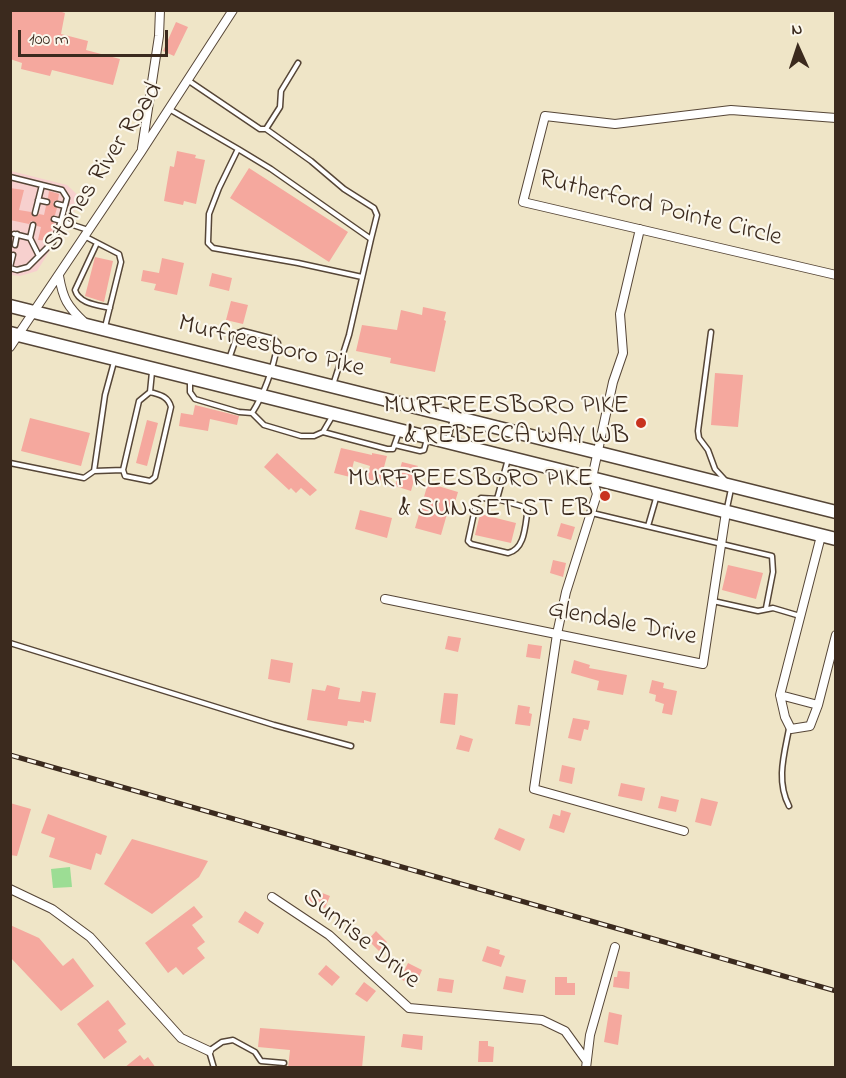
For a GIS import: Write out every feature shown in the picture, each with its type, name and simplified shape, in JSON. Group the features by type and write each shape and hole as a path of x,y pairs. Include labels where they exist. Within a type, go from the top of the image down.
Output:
{"main road":[{"name":"Murfreesboro Pike","path":"10,306 836,512"},
{"path":"15,334 428,439 836,539"}],"street":[{"path":"141,153 159,36 160,10"},
{"name":"Stones River Road","path":"10,347 15,334 35,312 233,10"},
{"name":"Rutherford Pointe Circle","path":"836,118 731,110 615,124 545,116 523,202 836,275"},
{"path":"640,229 620,314 622,353 613,382 592,478 597,494 566,592 556,634 534,789 684,831"},
{"path":"59,276 66,303 88,326"},
{"name":"Glendale Drive","path":"385,599 703,664 726,512"},
{"path":"821,536 780,694 784,717 791,729 810,726 818,705 836,635"},
{"path":"780,694 818,705"},
{"path":"10,889 52,909 90,936 181,1038 209,1051"},
{"name":"Sunrise Drive","path":"272,897 329,935 409,1008 542,1020 565,1031 586,1064"},
{"name":"Sunrise Drive","path":"586,1064 598,1004 615,947"}],"lane":[{"path":"266,129 280,107 281,91 298,63"},
{"path":"188,80 260,129 266,129 311,161 344,189 374,208 377,215 349,335 333,386"},
{"path":"169,109 271,169 371,239"},
{"path":"238,149 209,214 208,243 213,248 298,262 362,277"},
{"path":"10,177 62,190 66,198 61,221 54,232 53,242 28,267 17,270 10,268 13,255"},
{"path":"35,213 42,185"},
{"path":"38,200 47,202"},
{"path":"57,204 65,206"},
{"path":"54,219 87,234 97,243 119,254 121,262 105,330"},
{"path":"39,256 30,238 33,226 40,230"},
{"path":"15,245 16,234 30,238"},
{"path":"97,243 75,290 77,296 82,300 110,308"},
{"path":"229,360 238,333 243,331 274,339 278,343 272,370 262,397 252,413"},
{"path":"711,332 699,438 708,450 715,469 732,486 726,512"},
{"path":"94,471 105,395 115,360"},
{"path":"150,392 164,396 169,400 171,407 155,477 150,481 141,481 125,476 123,470 139,401 150,392 152,369"},
{"path":"190,378 190,392 195,399 239,412 252,413 264,425 301,436 314,436 323,432 333,415"},
{"path":"447,443 453,418"},
{"path":"323,432 387,449 393,448 399,431"},
{"path":"395,445 420,452 424,450 428,439"},
{"path":"496,499 508,458"},
{"path":"10,463 84,478 94,471 123,470"},
{"path":"648,526 657,495"},
{"path":"481,498 496,499 528,508 519,548 508,553 471,544 468,541 476,504 481,498"},
{"path":"591,513 722,542 772,556 773,572 766,608"},
{"path":"712,601 758,611 773,608 800,616"},
{"path":"10,643 351,747"},
{"path":"789,725 781,785 789,806"},
{"path":"214,1068 209,1051 222,1042 233,1040 255,1052 261,1061 284,1064"}],"shaded area":[{"path":"11,171 67,185 82,199 37,271 20,276 11,275"}],"green space":[{"path":"70,867 72,887 53,888 51,869"}],"building":[{"path":"10,10 56,10 65,13 61,34 88,41 86,50 120,59 113,85 52,70 50,76 21,69 22,63 10,59"},
{"path":"176,22 188,27 174,56 163,51"},
{"path":"177,151 196,155 195,158 205,160 196,204 184,201 183,205 164,201 170,166 174,167"},
{"path":"249,168 348,232 329,262 230,198"},
{"path":"10,188 24,190 19,210 31,212 35,217 39,214 44,215 46,206 51,202 48,198 49,191 59,194 58,200 53,204 57,208 55,215 50,218 54,223 48,241 38,240 41,227 35,222 31,221 29,224 10,220"},
{"path":"95,257 113,261 104,302 85,296"},
{"path":"162,258 184,263 177,295 154,290 156,284 141,281 143,270 159,273"},
{"path":"212,273 232,278 229,291 209,286"},
{"path":"231,301 248,305 243,324 226,320"},
{"path":"423,307 446,312 435,372 390,363 391,358 356,351 362,325 397,330 401,310 422,315"},
{"path":"715,373 743,375 738,427 711,425"},
{"path":"195,405 239,416 237,425 210,419 208,431 179,426 181,413 193,415"},
{"path":"30,418 90,433 81,466 21,451"},
{"path":"147,420 158,423 147,466 136,463"},
{"path":"341,448 387,456 380,482 367,479 370,466 354,461 350,477 334,473"},
{"path":"277,453 317,490 310,496 301,488 296,493 291,488 289,490 264,467"},
{"path":"402,462 418,466 411,491 395,486"},
{"path":"428,483 458,492 453,509 449,507 441,535 415,528"},
{"path":"360,510 392,518 387,538 355,529"},
{"path":"480,514 516,523 511,543 475,535"},
{"path":"561,523 575,527 571,540 557,536"},
{"path":"553,560 566,563 563,577 550,573"},
{"path":"728,565 763,573 756,599 722,590"},
{"path":"448,636 461,638 458,652 445,649"},
{"path":"528,644 542,646 540,659 526,657"},
{"path":"271,659 293,663 290,683 268,679"},
{"path":"574,660 590,665 589,668 627,675 623,695 597,690 599,681 571,673"},
{"path":"652,680 664,683 663,688 677,691 672,715 662,713 664,704 655,701 656,695 649,693"},
{"path":"327,685 340,688 338,699 360,702 362,691 376,693 371,722 348,721 347,726 307,720 312,689 325,691"},
{"path":"444,693 458,694 455,725 440,723"},
{"path":"518,705 530,707 529,713 532,714 530,726 515,724"},
{"path":"573,718 590,721 588,730 584,729 581,741 568,738"},
{"path":"460,735 473,739 469,752 456,749"},
{"path":"562,765 575,768 572,784 559,781"},
{"path":"621,783 645,788 642,801 618,796"},
{"path":"661,796 679,800 676,812 658,808"},
{"path":"701,798 718,802 711,826 695,822"},
{"path":"10,803 31,809 17,856 10,855"},
{"path":"561,810 571,813 564,833 549,828 553,814 560,816"},
{"path":"48,814 107,836 101,855 96,853 91,870 49,857 55,838 41,833"},
{"path":"499,828 525,839 520,851 494,839"},
{"path":"132,839 208,861 199,877 152,914 104,884"},
{"path":"312,889 330,896 325,908 307,901"},
{"path":"194,906 203,917 192,925 205,942 197,948 205,958 183,975 176,967 168,973 145,943"},
{"path":"245,911 264,923 258,934 238,922"},
{"path":"10,925 39,938 63,966 73,958 94,986 61,1011 10,957"},
{"path":"376,931 387,942 379,951 368,940"},
{"path":"487,946 500,950 499,954 505,956 501,967 482,961"},
{"path":"408,963 422,970 415,986 400,979"},
{"path":"326,965 340,977 332,986 318,974"},
{"path":"618,971 630,972 629,989 613,987 614,977 617,977"},
{"path":"506,976 526,980 523,993 503,989"},
{"path":"555,977 567,977 567,983 575,983 575,995 555,995"},
{"path":"439,978 454,980 452,993 437,991"},
{"path":"364,982 376,991 367,1002 355,994"},
{"path":"108,1000 126,1024 118,1030 127,1042 104,1059 77,1024"},
{"path":"609,1012 622,1015 618,1045 604,1042"},
{"path":"260,1028 365,1036 362,1068 288,1068 290,1050 258,1047"},
{"path":"403,1034 423,1036 422,1050 401,1047"},
{"path":"479,1041 488,1041 488,1046 494,1047 493,1062 478,1062"},
{"path":"140,1055 144,1060 148,1057 156,1068 124,1068"}],"railway":[{"path":"10,755 836,991"}],"place":[{"name":"MURFREESBORO PIKE & REBECCA WAY WB","path":"641,423"},
{"name":"MURFREESBORO PIKE & SUNSET ST EB","path":"605,496"}]}
